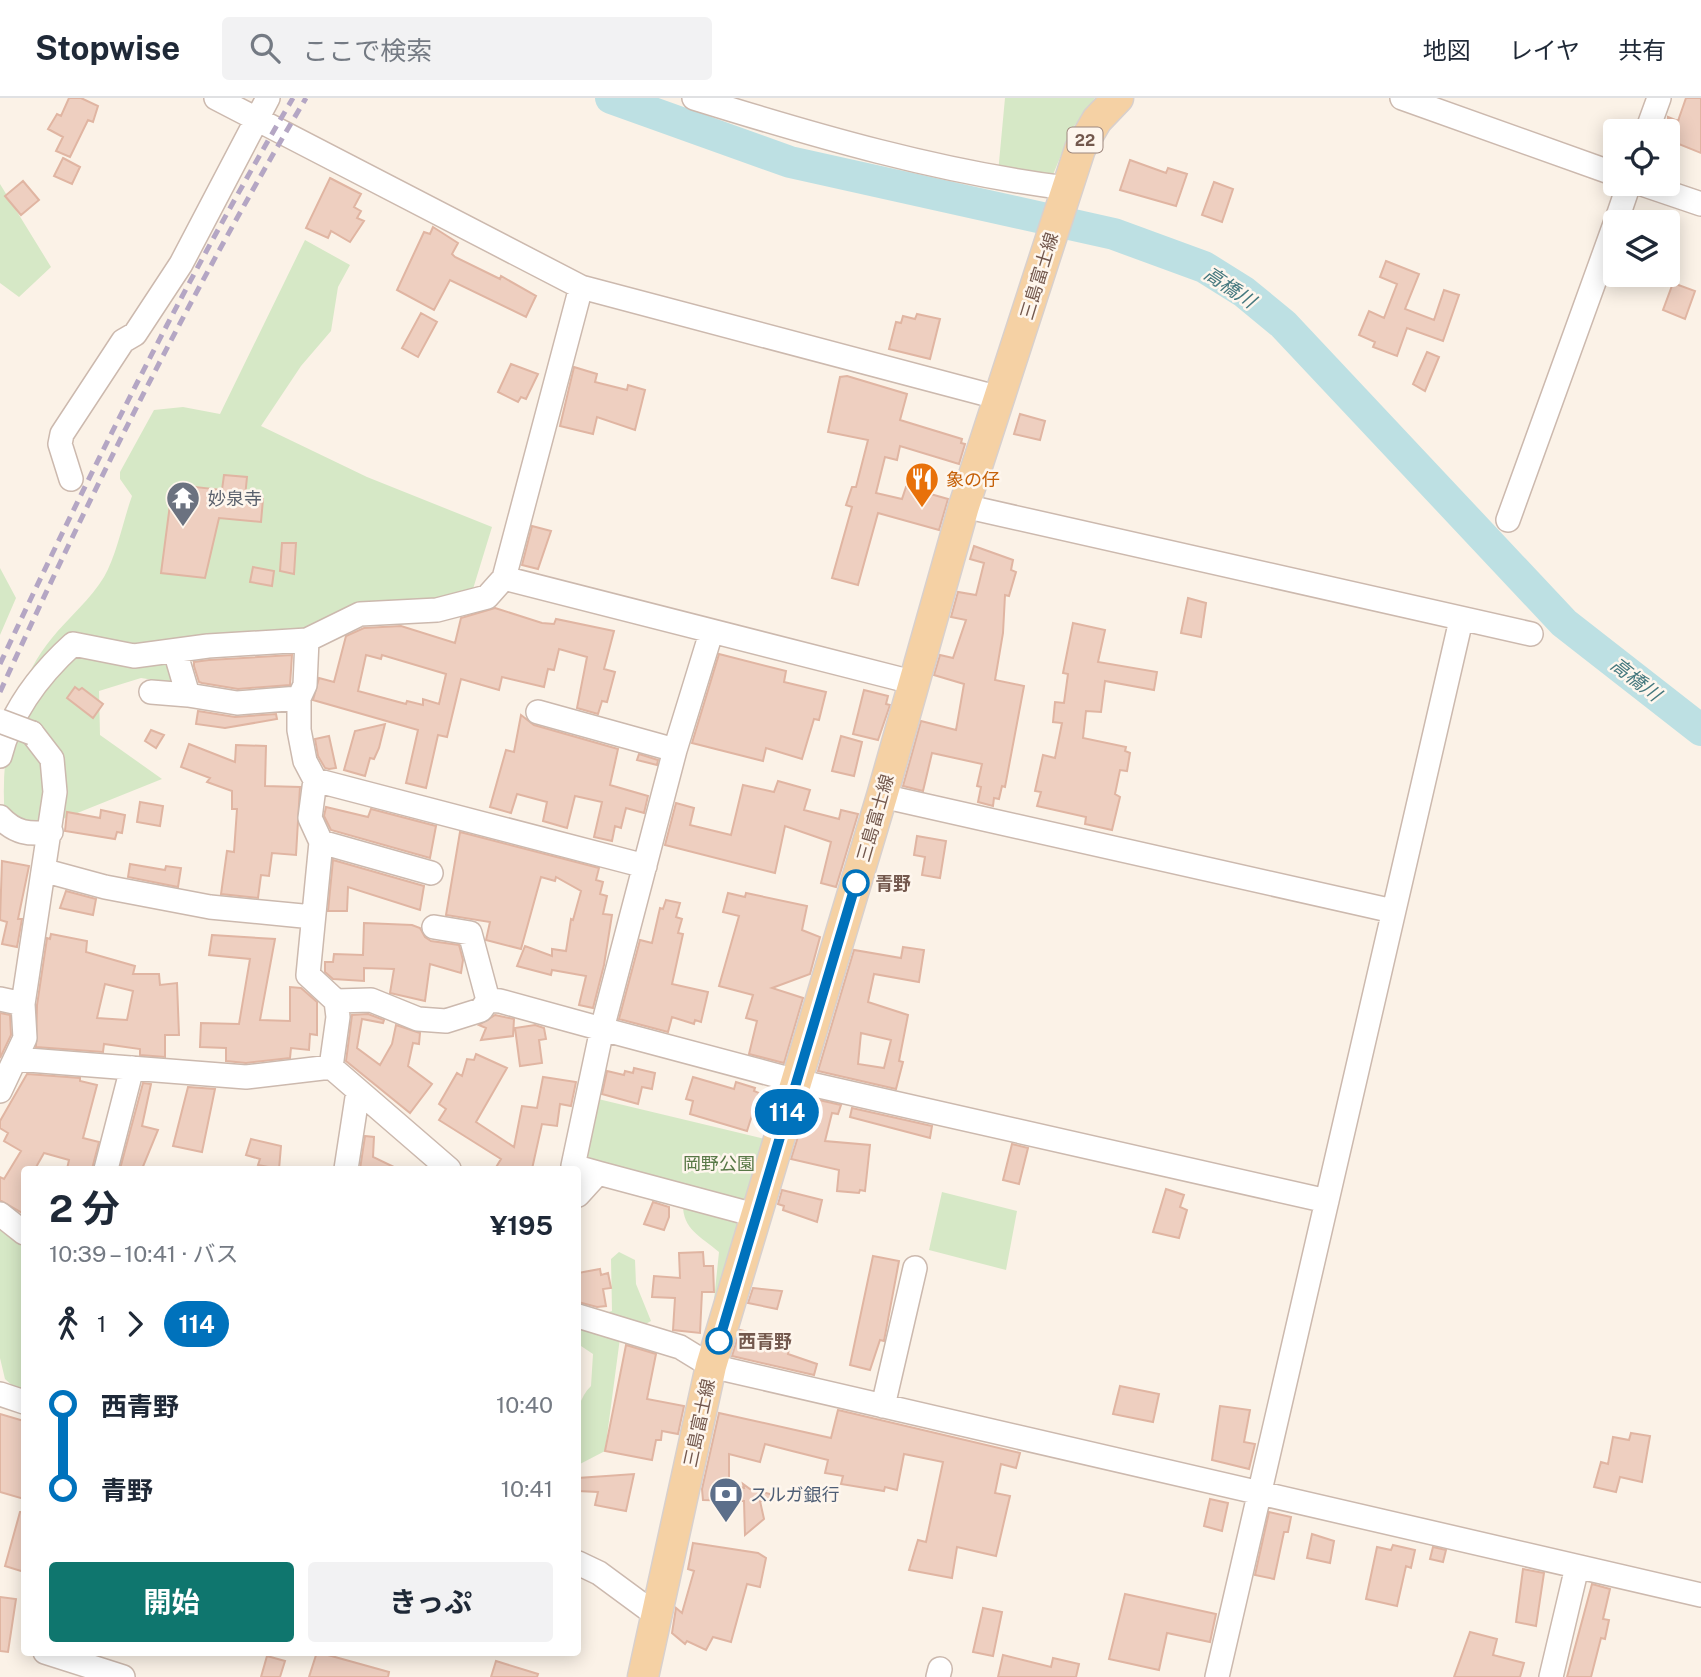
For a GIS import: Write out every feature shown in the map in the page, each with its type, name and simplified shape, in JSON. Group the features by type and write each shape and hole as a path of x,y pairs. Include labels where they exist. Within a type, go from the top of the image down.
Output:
{"main road":[{"name":"三島富士線","path":"643,1677 711,1366 882,796 912,682 964,506 1080,149 1097,120 1118,98"}],"street":[{"path":"216,98 581,287 1000,398"},
{"path":"71,479 60,444 62,434 123,341 135,334 181,264 268,98"},
{"path":"694,98 803,132 991,178 1066,189"},
{"path":"1402,98 1603,170"},
{"path":"1651,119 1658,98"},
{"path":"1677,196 1701,204"},
{"path":"1508,520 1603,259"},
{"path":"0,756 9,729 34,685 73,644 134,656 307,640 360,614 437,610 486,597 504,578 581,287"},
{"path":"964,506 1531,634"},
{"path":"504,578 710,633 912,682"},
{"path":"1217,1677 1461,620"},
{"path":"573,1166 602,1029 675,750 710,633"},
{"path":"307,640 305,685 299,698 299,730 305,761 315,780 310,818 321,842 311,917 308,975 336,1000 338,1017 331,1067"},
{"path":"175,651 188,695"},
{"path":"151,692 237,703 299,698"},
{"path":"538,712 675,750"},
{"path":"0,722 32,733 52,759 55,792 46,871 23,1004 25,1038 0,1091"},
{"path":"315,780 645,866"},
{"path":"882,796 1393,911"},
{"path":"0,817 12,830 33,835 51,832"},
{"path":"321,842 432,873"},
{"path":"46,871 105,887 210,907 311,917"},
{"path":"303,872 311,917"},
{"path":"434,927 470,933 488,1000"},
{"path":"0,999 23,1004"},
{"path":"336,1000 371,1000 418,1018 446,1021 481,1010 488,1000"},
{"path":"488,1000 797,1081 1327,1201"},
{"path":"15,1059 246,1077 331,1067 446,1166"},
{"path":"107,1166 132,1068"},
{"path":"346,1166 358,1091"},
{"path":"581,1168 755,1215"},
{"path":"581,1192 598,1173"},
{"path":"0,1214 21,1231"},
{"path":"883,1406 915,1268"},
{"path":"581,1317 680,1347 711,1366 1701,1595"},
{"path":"0,1394 21,1401"},
{"path":"581,1564 599,1573 656,1615"},
{"path":"1551,1677 1577,1567"},
{"path":"57,1656 123,1677"}],"green space":[{"path":"1005,98 1095,98 1072,129 1052,177 998,173"},
{"path":"0,184 51,267 19,297 0,283"},
{"path":"305,240 350,265 338,287 331,331 301,366 261,426 367,477 492,527 473,589 453,612 360,614 316,635 190,654 187,685 141,678 99,691 100,735 162,779 45,826 5,822 4,773 17,701 38,658 52,638 93,593 109,568 132,496 120,479 120,472 154,410 183,407 220,414"},
{"path":"0,568 16,598 0,635"},
{"name":"岡野公園","path":"594,1098 769,1140 749,1206 590,1164 584,1150"},
{"path":"942,1192 1017,1211 1006,1270 929,1250"},
{"path":"683,1200 747,1219 713,1310 719,1252 693,1231 685,1218"},
{"path":"0,1216 21,1220 21,1393 5,1379 0,1358"},
{"path":"619,1252 635,1260 636,1284 651,1321 620,1338 605,1451 581,1463 581,1402 591,1386 593,1354 581,1346 581,1319 612,1311 611,1259"}],"building":[{"path":"69,98 81,98 98,106 93,122 88,120 70,157 56,151 63,137 48,129 57,114 61,116"},
{"path":"1686,98 1701,98 1701,153 1680,144 1679,119"},
{"path":"63,158 80,167 72,184 54,176"},
{"path":"1130,160 1166,173 1168,168 1187,174 1176,206 1120,190"},
{"path":"330,178 361,194 354,207 361,211 357,218 364,221 350,242 331,231 328,238 306,228"},
{"path":"23,181 39,200 21,215 5,196"},
{"path":"1214,182 1233,189 1222,222 1202,215"},
{"path":"433,227 458,243 452,254 455,257 500,279 501,276 536,296 526,317 450,280 434,310 397,290 424,232 430,234"},
{"path":"1386,261 1419,274 1405,309 1434,320 1444,290 1459,295 1443,341 1407,328 1397,356 1373,347 1375,342 1359,335 1369,311 1384,318 1397,284 1380,277"},
{"path":"1680,286 1695,291 1685,319 1663,310 1672,287"},
{"path":"421,313 437,322 418,357 402,348"},
{"path":"917,314 940,319 930,359 889,349 896,322 901,323 903,316 915,319"},
{"path":"1427,352 1439,357 1425,391 1413,384"},
{"path":"511,364 538,374 526,399 521,397 518,402 498,392"},
{"path":"574,367 597,374 595,382 627,390 628,385 645,390 635,430 597,417 593,434 560,426"},
{"path":"847,376 907,394 900,420 962,439 961,443 965,444 959,464 900,446 897,460 885,457 876,493 902,499 906,487 948,499 939,530 878,513 858,585 832,578 852,507 846,505 852,487 856,487 868,440 828,432 840,377"},
{"path":"1020,414 1045,421 1040,440 1014,434"},
{"name":"妙泉寺","path":"224,475 247,477 245,497 263,499 261,522 219,518 205,578 161,573 171,497 176,498 177,485 222,490"},
{"path":"532,526 551,531 538,569 522,565"},
{"path":"282,543 296,543 294,574 280,571"},
{"path":"974,546 1013,560 1011,570 1016,572 1009,596 1005,595 1003,633 995,680 1024,686 1005,787 1002,786 999,799 994,798 993,806 978,802 981,787 977,786 982,764 932,753 923,791 903,786 921,721 956,730 964,684 934,675 940,655 953,658 966,620 951,617 958,592 976,595 984,563 970,559"},
{"path":"253,567 274,571 272,586 250,582"},
{"path":"1188,598 1206,603 1201,637 1181,633"},
{"path":"495,608 542,623 554,624 556,619 614,631 604,669 615,672 607,702 602,701 598,714 577,708 587,657 559,649 554,670 548,669 544,687 502,677 499,690 461,679 447,737 438,735 426,788 406,783 418,730 313,700 319,678 334,682 346,636 364,628 401,626 455,643 461,618","holes":["366,655 381,659 382,655 446,674 439,704 423,699 423,705 407,701 406,704 358,691"]},
{"path":"1073,623 1105,630 1098,662 1157,672 1154,690 1105,681 1101,712 1086,711 1083,738 1126,747 1125,751 1130,753 1127,771 1120,770 1115,794 1120,797 1112,830 1085,824 1086,817 1037,806 1041,792 1035,791 1043,755 1055,758 1062,723 1053,722 1055,702 1064,703 1068,674 1063,673"},
{"path":"719,654 786,671 784,682 826,692 819,720 814,719 802,759 766,748 763,761 692,743"},
{"path":"292,655 290,685 238,689 202,683 199,682 194,666 194,662 209,660"},
{"path":"75,687 79,690 82,688 103,704 93,718 67,698"},
{"path":"864,690 888,696 886,704 890,705 878,740 853,734"},
{"path":"198,711 235,717 276,714 277,719 225,728 196,724"},
{"path":"521,715 534,725 618,749 610,785 648,796 644,813 626,808 621,828 615,826 612,841 594,837 602,802 575,796 567,828 543,821 547,802 517,794 511,813 490,807 506,750 514,752"},
{"path":"385,724 379,748 374,759 370,758 365,776 344,770 355,731"},
{"path":"151,730 164,735 156,748 145,741"},
{"path":"329,736 336,768 329,769 325,768 318,756 315,739"},
{"path":"841,736 862,742 854,776 832,771"},
{"path":"189,744 235,762 236,745 266,746 265,786 300,787 296,855 272,853 269,876 261,875 258,898 221,894 227,851 234,852 237,809 232,809 232,791 207,782 210,778 181,767"},
{"path":"639,754 658,760 657,765 637,760"},
{"path":"778,781 810,790 804,810 839,819 841,810 858,814 836,887 821,883 831,842 785,826 775,873 665,845 676,803 694,808 690,825 731,835 743,785 774,792"},
{"path":"140,802 163,806 160,826 137,822"},
{"path":"326,807 368,817 371,809 436,826 430,858 331,830 324,816"},
{"path":"101,810 125,815 122,833 117,832 115,839 65,831 67,812 100,818"},
{"path":"460,832 599,868 596,880 603,882 600,894 607,896 603,914 612,915 604,965 593,1008 579,1005 586,976 552,970 551,975 517,966 525,946 552,956 552,949 566,951 571,919 573,920 581,891 556,877 555,881 541,877 521,949 486,940 490,922 446,915"},
{"path":"917,836 946,841 940,878 922,875 925,857 914,855"},
{"path":"333,860 424,886 420,910 348,887 347,911 328,911"},
{"path":"2,861 29,866 18,919 22,919 17,947 2,944 7,922 0,920"},
{"path":"130,864 165,870 166,866 181,868 178,887 128,877"},
{"path":"66,891 96,899 93,915 60,908"},
{"path":"728,893 745,897 746,893 807,906 802,930 820,937 810,974 772,988 803,998 784,1063 749,1054 757,1021 746,1018 753,995 719,986 739,916 723,912"},
{"path":"666,900 680,903 676,917 682,919 678,933 683,934 672,984 708,992 701,1022 695,1020 694,1024 672,1017 668,1032 619,1019 640,940 652,943 660,908 663,909"},
{"path":"364,923 412,925 420,928 431,941 459,945 463,960 461,973 430,964 425,1001 390,993 394,969 364,968 364,981 333,979 325,972 325,962 333,962 334,954 363,955"},
{"path":"51,934 87,941 86,952 135,966 133,974 159,974 160,985 177,983 179,1035 165,1035 165,1057 140,1055 140,1049 104,1044 103,1052 36,1047 37,1005 47,938 50,939","holes":["105,984 133,991 127,1020 97,1018"]},
{"path":"212,935 275,939 260,1020 290,1021 290,987 301,988 317,1002 317,1035 310,1034 309,1050 291,1048 290,1058 246,1063 226,1061 226,1048 200,1047 201,1023 239,1024 250,959 209,955"},
{"path":"903,947 924,950 919,982 874,974 868,1002 908,1015 899,1061 903,1062 896,1089 818,1071 854,950 901,958","holes":["861,1033 891,1040 884,1068 858,1064"]},
{"path":"0,1013 10,1015 11,1035 0,1058"},
{"path":"368,1014 384,1020 383,1023 362,1019 357,1048 380,1065 392,1044 396,1025 420,1033 419,1044 413,1043 408,1066 432,1084 410,1113 346,1061 352,1015"},
{"path":"495,1015 514,1019 513,1036 481,1040 486,1028 479,1025"},
{"path":"535,1025 544,1028 546,1039 539,1040 542,1063 520,1066 515,1028"},
{"path":"476,1054 507,1068 476,1122 514,1147 522,1106 537,1108 543,1077 576,1082 571,1106 560,1104 557,1126 542,1124 533,1166 497,1166 501,1159 439,1120 446,1109 439,1104 457,1073 462,1076 467,1059 474,1060"},
{"path":"634,1068 655,1073 652,1089 642,1087 638,1104 602,1094 607,1071 624,1075 625,1071 633,1073"},
{"path":"27,1074 80,1078 80,1081 97,1085 83,1138 99,1142 93,1166 68,1166 69,1160 44,1153 37,1166 21,1166 21,1212 0,1200 0,1177 4,1179 21,1151 4,1141 8,1133 0,1128 0,1121"},
{"path":"693,1077 734,1089 736,1082 755,1088 754,1091 759,1093 747,1131 690,1114 693,1101 686,1099"},
{"path":"143,1083 151,1084 142,1126 158,1130 143,1166 121,1166"},
{"path":"188,1087 215,1089 202,1152 173,1146"},
{"path":"810,1098 841,1105 838,1114 832,1113 825,1141 870,1145 865,1191 837,1191 839,1170 791,1159"},
{"path":"852,1108 932,1126 930,1138 850,1117"},
{"path":"365,1136 374,1137 373,1157 392,1166 360,1166"},
{"path":"251,1139 281,1146 279,1166 258,1165 260,1159 246,1155"},
{"path":"1012,1144 1028,1148 1019,1184 1003,1180"},
{"path":"1166,1189 1184,1195 1180,1207 1187,1210 1179,1238 1153,1232"},
{"path":"782,1190 822,1200 817,1222 783,1210 784,1206 778,1204"},
{"path":"653,1202 669,1207 669,1217 664,1230 644,1224"},
{"path":"703,1252 704,1266 713,1266 714,1292 702,1292 700,1333 673,1330 675,1298 652,1297 654,1276 680,1278 679,1253"},
{"path":"873,1256 899,1261 884,1341 880,1340 870,1370 850,1365"},
{"path":"600,1269 601,1275 608,1273 611,1288 603,1289 606,1306 597,1307 581,1303 581,1272"},
{"path":"753,1288 782,1291 777,1309 748,1303"},
{"path":"740,1330 773,1338 774,1333 791,1337 788,1354 817,1364 814,1375 732,1356"},
{"path":"626,1345 656,1354 647,1399 684,1406 678,1434 662,1431 661,1440 656,1440 652,1460 605,1451"},
{"path":"1120,1386 1159,1394 1153,1422 1113,1414"},
{"path":"1220,1406 1250,1410 1244,1442 1255,1444 1249,1469 1212,1460"},
{"path":"838,1410 1020,1453 1016,1468 1001,1464 995,1493 1010,1496 996,1556 957,1547 952,1578 909,1570 918,1540 926,1542 943,1462 904,1454 897,1490 885,1487 884,1491 841,1484 843,1476 825,1473 828,1460 765,1444 760,1462 729,1454 729,1485 744,1488 743,1484 750,1489 774,1495 773,1501 760,1501 764,1519 745,1535 744,1501 703,1500 702,1489 719,1413 831,1438"},
{"path":"0,1414 21,1420 21,1498 0,1492"},
{"path":"1631,1433 1650,1436 1642,1482 1620,1477 1616,1492 1594,1487 1601,1462 1608,1464 1613,1437 1629,1440"},
{"path":"634,1474 626,1511 595,1505 598,1492 581,1491 581,1478"},
{"path":"1210,1499 1228,1503 1222,1531 1204,1526"},
{"path":"20,1512 21,1512 21,1571 5,1566"},
{"path":"1269,1512 1291,1517 1288,1532 1284,1532 1274,1579 1255,1575"},
{"path":"1312,1534 1334,1541 1330,1563 1307,1558"},
{"path":"693,1543 758,1553 766,1558 760,1587 747,1584 731,1642 713,1637 706,1650 687,1641 685,1644 672,1633 676,1608 682,1613 694,1571 688,1569"},
{"path":"1393,1545 1415,1550 1411,1568 1406,1566 1397,1606 1366,1599 1377,1547 1391,1550"},
{"path":"1433,1547 1446,1550 1443,1562 1430,1559"},
{"path":"1523,1569 1544,1573 1536,1626 1516,1622"},
{"path":"1592,1584 1610,1589 1603,1619 1609,1620 1605,1639 1601,1638 1591,1677 1567,1677"},
{"path":"1125,1594 1216,1614 1210,1642 1167,1633 1159,1670 1109,1659"},
{"path":"0,1597 16,1599 8,1652 0,1651"},
{"path":"983,1608 1002,1612 993,1656 973,1652"},
{"path":"1470,1632 1497,1639 1493,1655 1524,1663 1520,1677 1454,1677"},
{"path":"1003,1655 1051,1667 1053,1658 1079,1664 1076,1677 998,1677"},
{"path":"267,1656 285,1661 280,1677 261,1677"},
{"path":"316,1656 331,1656 389,1672 388,1677 309,1677"},
{"path":"496,1661 538,1674 537,1677 491,1677"}],"waterway":[{"name":"高橋川","path":"611,98 790,162 1114,234 1204,267 1244,292 1283,324 1564,623 1701,730"}],"railway":[{"path":"0,664 140,378 214,237 293,98"},
{"path":"0,692 71,541 183,317 306,98"}],"bus line":[{"name":"114","path":"719,1341 856,883"}],"place":[{"name":"象の仔","path":"922,509"},
{"name":"妙泉寺","path":"183,528"},
{"name":"青野","path":"856,883"},
{"name":"西青野","path":"719,1341"},
{"name":"スルガ銀行","path":"726,1524"}]}
